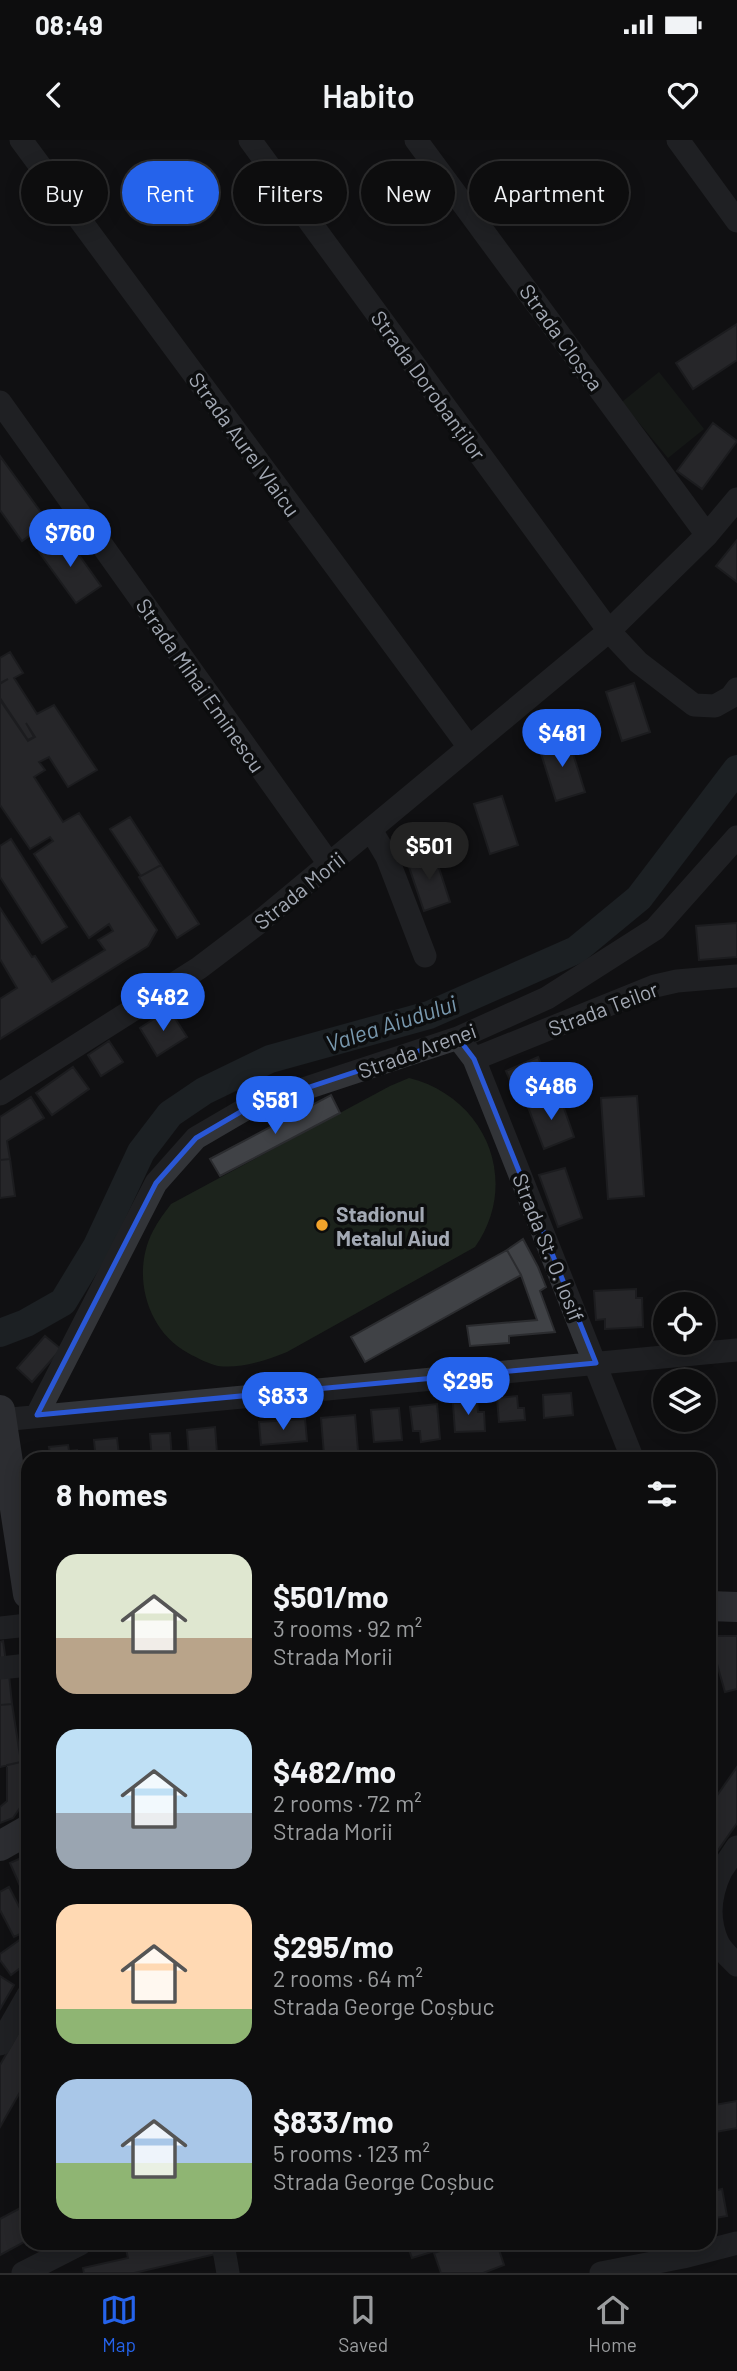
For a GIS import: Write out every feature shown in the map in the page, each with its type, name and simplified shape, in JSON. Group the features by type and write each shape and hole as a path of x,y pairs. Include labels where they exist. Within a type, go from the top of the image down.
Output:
{"main road":[{"path":"1,1415 11,1551 21,1576"},
{"path":"716,1606 737,1607"}],"street":[{"name":"Strada Aurel Vlaicu","path":"21,140 469,747"},
{"name":"Strada Dorobanților","path":"250,140 609,631"},
{"name":"Strada Cloșca","path":"416,140 707,535"},
{"path":"678,140 737,221"},
{"name":"Strada Mihai Eminescu","path":"0,402 330,865"},
{"name":"Strada Morii","path":"0,1094 199,968 330,865 609,631 707,535 737,499"},
{"path":"609,631 638,662 694,705 715,706 731,697 737,689"},
{"path":"372,830 387,857 425,956"},
{"name":"Strada Arenei","path":"37,1415 156,1183 196,1138 249,1107 458,1038 547,998 655,929 737,837"},
{"name":"Strada Teilor","path":"474,1059 655,986 677,981 737,976"},
{"name":"Strada St. O. Iosif","path":"458,1038 474,1059 630,1452"},
{"path":"1,1415 37,1415 737,1350"},
{"path":"0,1628 21,1626"},
{"path":"0,1668 21,1666"},
{"path":"716,1871 737,1847"},
{"path":"716,1949 737,1965"},
{"path":"0,2044 21,2007"},
{"path":"716,2249 737,2243"},
{"path":"23,2273 68,2250"},
{"path":"224,2250 228,2273"},
{"path":"601,2273 712,2250"}],"highlighted area":[{"path":"458,1038 474,1059 596,1363 37,1415 156,1183 196,1138 249,1107"}],"shaded area":[{"path":"659,372 704,429 668,458 622,402"},
{"name":"Stadionul Metalul Aiud","path":"409,1078 436,1088 458,1103 476,1123 488,1145 495,1170 495,1196 489,1222 475,1247 287,1352 262,1361 218,1366 195,1357 174,1343 153,1315 143,1282 146,1247 155,1227 171,1204"}],"building":[{"path":"737,324 737,360 693,389 676,363"},
{"path":"713,423 737,441 702,489 677,471"},
{"path":"0,456 48,522 22,541 0,510"},
{"path":"64,534 101,586 76,603 39,552"},
{"path":"737,540 737,582 716,566"},
{"path":"10,652 23,673 14,678 37,714 54,705 97,770 68,787 49,757 39,762 45,770 34,777 63,822 79,813 157,930 148,946 0,1039 0,999 17,988 0,959 0,908 52,982 105,950 98,940 113,931 109,924 89,938 34,854 53,841 50,837 30,849 0,805 0,700 28,741 35,737 26,723 34,737 28,740 0,698 0,684 8,679 0,683 0,658"},
{"path":"634,683 650,732 622,741 606,692"},
{"path":"568,738 585,792 556,801 539,747"},
{"path":"502,796 518,845 490,854 474,804"},
{"path":"130,817 161,865 141,876 110,829"},
{"path":"11,839 67,927 42,943 0,877 0,846"},
{"path":"434,853 450,902 424,911 407,861"},
{"path":"161,865 199,924 177,938 139,877"},
{"path":"737,923 737,957 699,960 696,926"},
{"path":"169,1009 187,1037 157,1056 140,1028"},
{"path":"109,1041 123,1062 101,1076 88,1055"},
{"path":"538,1057 547,1079 515,1092 506,1071"},
{"path":"73,1067 89,1089 52,1115 36,1093"},
{"path":"559,1094 574,1137 544,1149 528,1107"},
{"path":"331,1095 340,1113 220,1176 210,1159"},
{"path":"637,1096 644,1196 608,1199 601,1098"},
{"path":"31,1097 44,1118 7,1141 10,1159 0,1160 0,1117"},
{"path":"10,1159 15,1196 0,1198 0,1160"},
{"path":"565,1168 582,1218 558,1227 539,1175"},
{"path":"523,1239 546,1287 540,1291 555,1332 509,1336 509,1343 470,1346 467,1326 537,1320 521,1275 507,1250"},
{"path":"507,1250 521,1275 365,1362 351,1337"},
{"path":"636,1289 636,1298 642,1298 643,1327 605,1329 605,1319 596,1320 594,1291"},
{"path":"45,1336 61,1349 32,1382 17,1368"},
{"path":"571,1393 573,1415 544,1418 543,1395"},
{"path":"517,1396 518,1408 524,1408 525,1420 499,1422 497,1398"},
{"path":"477,1401 478,1412 484,1412 485,1431 455,1432 453,1403"},
{"path":"437,1404 440,1439 421,1442 420,1431 413,1431 410,1407"},
{"path":"399,1408 402,1440 374,1442 371,1410"},
{"path":"355,1415 358,1451 324,1452 321,1418"},
{"path":"305,1419 307,1441 261,1445 259,1422"},
{"path":"215,1427 217,1452 189,1452 187,1430"},
{"path":"170,1433 171,1452 151,1452 150,1434"},
{"path":"117,1438 119,1452 95,1452 94,1440"},
{"path":"68,1445 69,1451 77,1452 50,1452 49,1447"},
{"path":"716,1636 737,1636 737,1689 725,1692 716,1660"},
{"path":"3,1641 6,1662 0,1663 0,1642"},
{"path":"9,1675 12,1704 0,1705 0,1676"},
{"path":"12,1704 21,1762 0,1767 0,1705"},
{"path":"21,1762 21,1806 13,1818 0,1823 0,1807 7,1801 7,1765"},
{"path":"737,1767 737,1823 716,1853 716,1797"},
{"path":"21,1858 21,1888 10,1863"},
{"path":"9,1887 21,1910 21,1934 14,1937 0,1910 0,1892"},
{"path":"21,1939 21,1967 11,1975 0,1960 0,1954"},
{"path":"0,1976 14,1985 0,2009"},
{"path":"21,2028 21,2090 0,2127 0,2065"},
{"path":"737,2101 737,2128 716,2132 716,2105"},
{"path":"722,2189 727,2216 716,2218 716,2190"},
{"path":"21,2208 21,2244 0,2255 0,2219"},
{"path":"126,2250 219,2250 220,2253 134,2273 84,2273 83,2268 128,2258"},
{"path":"409,2250 438,2250 412,2258"},
{"path":"443,2250 499,2250 504,2265 483,2273 441,2273 434,2253"}],"waterway":[{"name":"Valea Aiudului","path":"0,1333 26,1323 63,1302 97,1246 141,1152 170,1114 204,1091 270,1059 429,1015 576,950 639,898 737,769"}],"place":[{"name":"Stadionul Metalul Aiud","path":"322,1225"}]}
